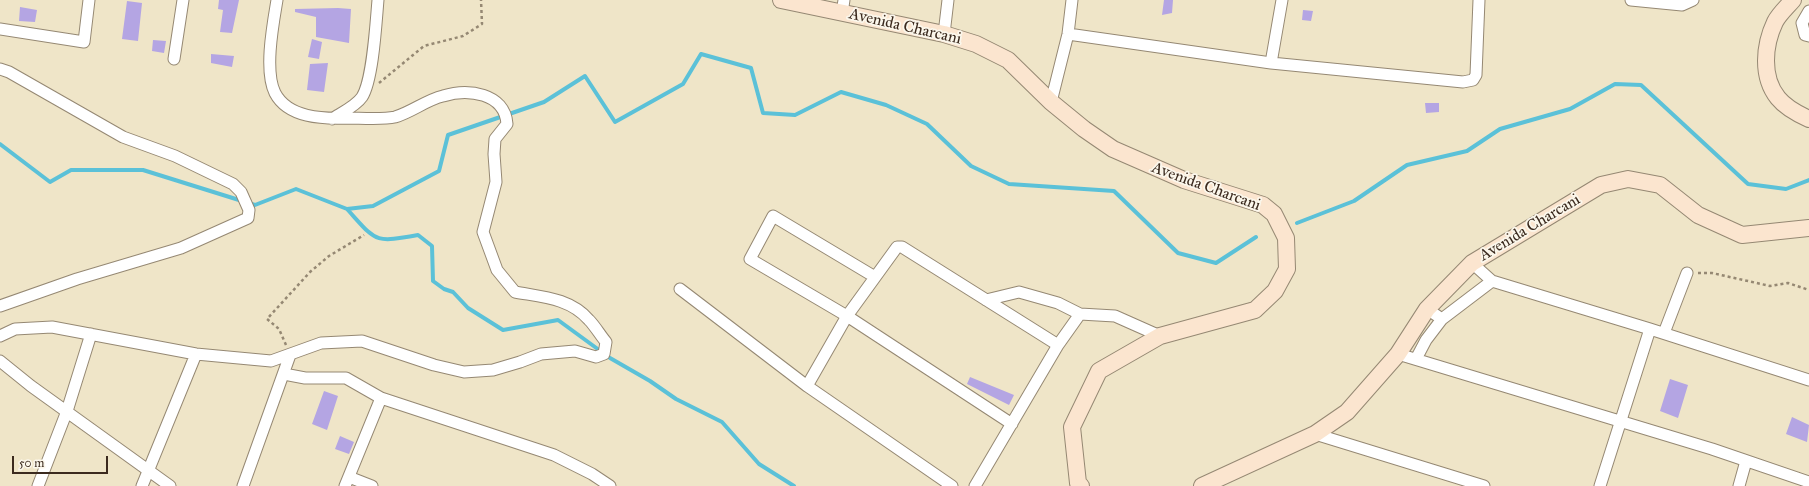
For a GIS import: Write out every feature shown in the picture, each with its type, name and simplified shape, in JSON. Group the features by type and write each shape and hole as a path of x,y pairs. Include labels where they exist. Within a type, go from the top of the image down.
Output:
{"main road":[{"name":"Avenida Charcani","path":"781,0 843,7 976,44 1008,60 1051,102 1084,130 1112,149 1184,180 1263,205 1274,214 1286,238 1288,268 1275,291 1255,310 1160,336 1100,370 1072,427 1078,483 1081,486"},
{"path":"1793,0 1776,21 1766,49 1768,78 1778,98 1796,113 1809,119"},
{"name":"Avenida Charcani","path":"1204,486 1315,434 1347,412 1398,354 1427,309 1472,263 1601,185 1628,179 1660,185 1698,215 1742,235 1809,228"}],"street":[{"path":"0,29 84,42 89,0"},
{"path":"174,59 183,0"},
{"path":"0,336 15,329 52,327 196,354 271,362 321,343 362,341 434,365 464,372 493,370 541,354 575,351 596,357 604,354 606,342 589,320 575,307 555,298 515,292 497,270 483,232 496,182 494,154 495,139 507,124 506,114 500,103 488,97 468,92 443,95 395,117 332,119 306,116 288,106 275,94 272,81 270,42 277,0"},
{"path":"332,119 348,109 362,97 369,74 378,0"},
{"path":"944,34 948,0"},
{"path":"1051,102 1068,34 1072,0"},
{"path":"1271,63 1282,0"},
{"path":"1068,34 1271,63 1463,82 1473,80 1476,75 1480,0"},
{"path":"1631,0 1682,5 1693,0"},
{"path":"1809,11 1802,23 1805,35 1809,36"},
{"path":"0,69 9,72 123,137 175,156 233,184 241,192 249,210 248,218 181,248 77,279 0,306"},
{"path":"875,277 773,216 750,260 847,316 1012,424"},
{"path":"807,386 847,316 897,247 902,248 1058,345"},
{"path":"1472,263 1492,281 1664,333 1809,380"},
{"path":"1664,333 1687,272"},
{"path":"1416,359 1426,340 1442,319 1492,281"},
{"path":"680,289 807,386 952,486"},
{"path":"986,300 1019,292 1058,303 1080,314 1114,316 1160,336"},
{"path":"1427,309 1442,319"},
{"path":"976,486 1058,345 1080,314"},
{"path":"1600,486 1650,329"},
{"path":"38,486 67,411 91,334"},
{"path":"142,486 196,354"},
{"path":"1398,354 1514,391 1620,421 1809,482"},
{"path":"242,486 290,355"},
{"path":"0,360 170,486"},
{"path":"284,374 305,378 346,378 381,398 554,455 592,474 610,486"},
{"path":"372,486 347,482 381,398"},
{"path":"1315,434 1484,486"},
{"path":"1739,486 1746,461"}],"path":[{"path":"362,97 424,46 463,36 482,24 481,0"},
{"path":"290,355 278,329 267,319 310,272 329,256 364,235"},
{"path":"1687,272 1712,273 1770,286 1788,283 1809,290"}],"building":[{"path":"219,0 239,0 232,33 220,32 223,10 218,9"},
{"path":"1164,0 1173,0 1172,13 1162,15"},
{"path":"127,1 142,3 138,41 122,39"},
{"path":"20,7 37,10 35,22 19,21"},
{"path":"295,9 351,9 349,43 316,37 316,17 295,12"},
{"path":"1303,10 1313,11 1311,21 1302,20"},
{"path":"312,39 322,42 319,59 308,57"},
{"path":"153,40 166,41 164,53 152,51"},
{"path":"211,54 234,56 232,67 211,63"},
{"path":"328,63 324,92 307,90 310,64"},
{"path":"1425,103 1439,103 1439,112 1426,113"},
{"path":"970,377 1014,395 1009,405 967,384"},
{"path":"1670,379 1688,385 1678,418 1660,411"},
{"path":"324,391 338,396 327,430 312,424"},
{"path":"1792,417 1809,425 1807,442 1786,434"},
{"path":"340,436 354,442 349,454 335,449"}],"waterway":[{"path":"0,144 50,182 71,170 143,170 255,205 296,189 347,209 373,206 439,171 448,135 544,102 585,76 615,122 683,84 701,54 751,68 763,113 795,115 841,92 886,105 927,124 971,166 1009,184 1114,191 1178,253 1216,263 1256,237"},
{"path":"1297,223 1354,201 1407,165 1467,151 1500,129 1570,109 1615,84 1641,85 1748,184 1786,189 1809,180"},
{"path":"347,209 364,228 377,237 392,239 418,235 432,246 433,281 444,289 453,292 468,308 503,330 558,320 610,358 650,381 676,399 722,422 759,464 794,486"}]}
